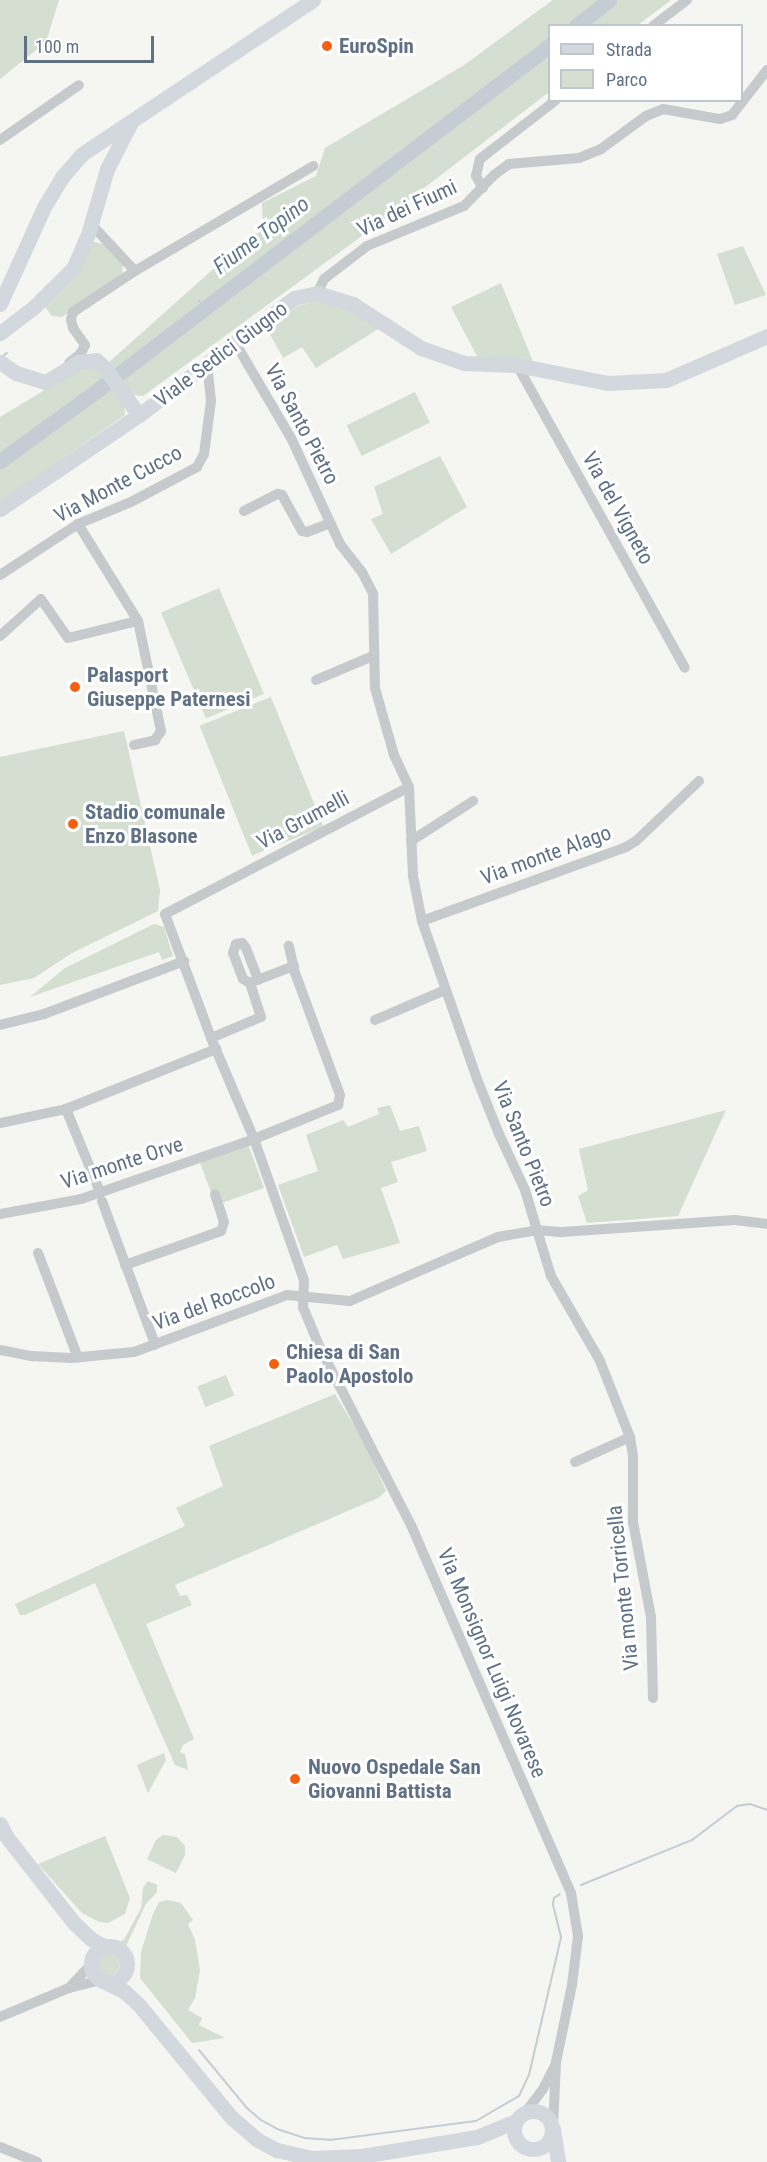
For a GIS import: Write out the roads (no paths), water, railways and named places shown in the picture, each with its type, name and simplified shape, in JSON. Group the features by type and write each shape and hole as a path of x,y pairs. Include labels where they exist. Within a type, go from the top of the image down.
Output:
{"main road":[{"path":"0,303 44,207 62,177 82,154 313,0"},
{"path":"0,333 34,307 74,267 92,224 106,169 119,141 133,119"},
{"path":"317,293 353,304 421,348 464,363 517,365 608,383 666,380 767,336"},
{"name":"Viale Sedici Giugno","path":"0,509 139,415 294,298 317,293"},
{"path":"0,362 16,373 46,382 78,362 96,360 104,367 139,415"},
{"path":"0,1824 6,1836 75,1923 91,1939 122,1952 139,2005"},
{"path":"75,1923 93,1974 124,1991 139,2005 231,2117 255,2139 294,2155 331,2158 477,2137 521,2117 543,2113 553,2127 558,2162"},
{"path":"91,1964 94,1953 104,1946"},
{"path":"101,1980 119,1979 126,1969"},
{"path":"521,2117 514,2132 522,2145 544,2162"},
{"path":"477,2137 538,2149 548,2144 553,2127"}],"street":[{"path":"656,24 687,0"},
{"name":"Via dei Fiumi","path":"743,101 767,70"},
{"path":"0,140 79,85"},
{"path":"483,189 476,176 480,159 553,102"},
{"name":"Via dei Fiumi","path":"317,293 324,279 367,246 464,206 483,189 494,175 509,164 579,158 601,149 646,116 663,109 720,119 732,115 742,102"},
{"path":"46,382 76,358 85,345 74,328 71,319 73,312 135,271 314,166"},
{"path":"92,224 135,271"},
{"name":"Via Santo Pietro","path":"236,344 292,440 340,544 362,572 374,594 375,688 394,755 409,787 413,876 422,921 445,990 499,1134 525,1190 537,1230 562,1232 735,1220 767,1224"},
{"name":"Via Monte Cucco","path":"0,574 78,524 131,502 197,466 204,454 211,400 207,365"},
{"name":"Via del Vigneto","path":"517,365 685,669"},
{"path":"244,511 278,494 282,495 302,531 307,532 330,523"},
{"path":"78,524 138,621 161,731 155,740 134,745"},
{"path":"0,636 41,599 68,638 138,621"},
{"path":"316,680 373,656"},
{"name":"Via monte Alago","path":"422,921 626,847 636,841 699,781"},
{"name":"Via Grumelli","path":"254,1139 211,1038 165,914 409,787"},
{"path":"411,842 473,801"},
{"path":"211,1038 261,1017 254,981 294,966 289,946"},
{"path":"0,1025 44,1014 184,961"},
{"name":"Via monte Orve","path":"0,1214 101,1197 338,1105 341,1101 294,966"},
{"path":"375,1020 445,990"},
{"path":"0,1123 66,1109 216,1049"},
{"path":"66,1109 155,1344"},
{"name":"Via Monsignor Luigi Novarese","path":"254,1139 304,1280 303,1307 320,1348 411,1525 571,1893 578,1936 572,1985 556,2062 553,2127"},
{"path":"125,1265 221,1232 224,1222 215,1194"},
{"name":"Via del Roccolo","path":"0,1350 32,1356 78,1358 111,1356 155,1344 287,1295 350,1301 498,1238 537,1230"},
{"name":"Via monte Torricella","path":"537,1230 551,1276 600,1362 630,1437 633,1456 633,1522 651,1617 653,1698"},
{"path":"38,1253 78,1358"},
{"path":"575,1462 630,1437"},
{"path":"69,1988 91,1964"},
{"path":"0,2017 69,1988 101,1980"},
{"name":"Via Monsignor Luigi Novarese","path":"521,2117 543,2089 556,2062"},
{"path":"0,2147 37,2162"}],"waterway":[{"name":"Fiume Topino","path":"579,24 609,0"},
{"name":"Fiume Topino","path":"0,461 99,389 548,47"},
{"path":"199,301 208,306"},
{"path":"1,357 7,353"},
{"path":"581,1885 692,1840 737,1806 750,1804 767,1810"},
{"path":"199,2050 247,2108 261,2120 277,2129 304,2138 330,2140 476,2121 519,2096 529,2075 561,1937 553,1904 554,1898 560,1894"}],"place":[{"name":"EuroSpin","path":"327,46"},
{"name":"Palasport Giuseppe Paternesi","path":"75,687"},
{"name":"Stadio comunale Enzo Blasone","path":"73,824"},
{"name":"Chiesa di San Paolo Apostolo","path":"274,1364"},
{"name":"Nuovo Ospedale San Giovanni Battista","path":"295,1779"}]}
